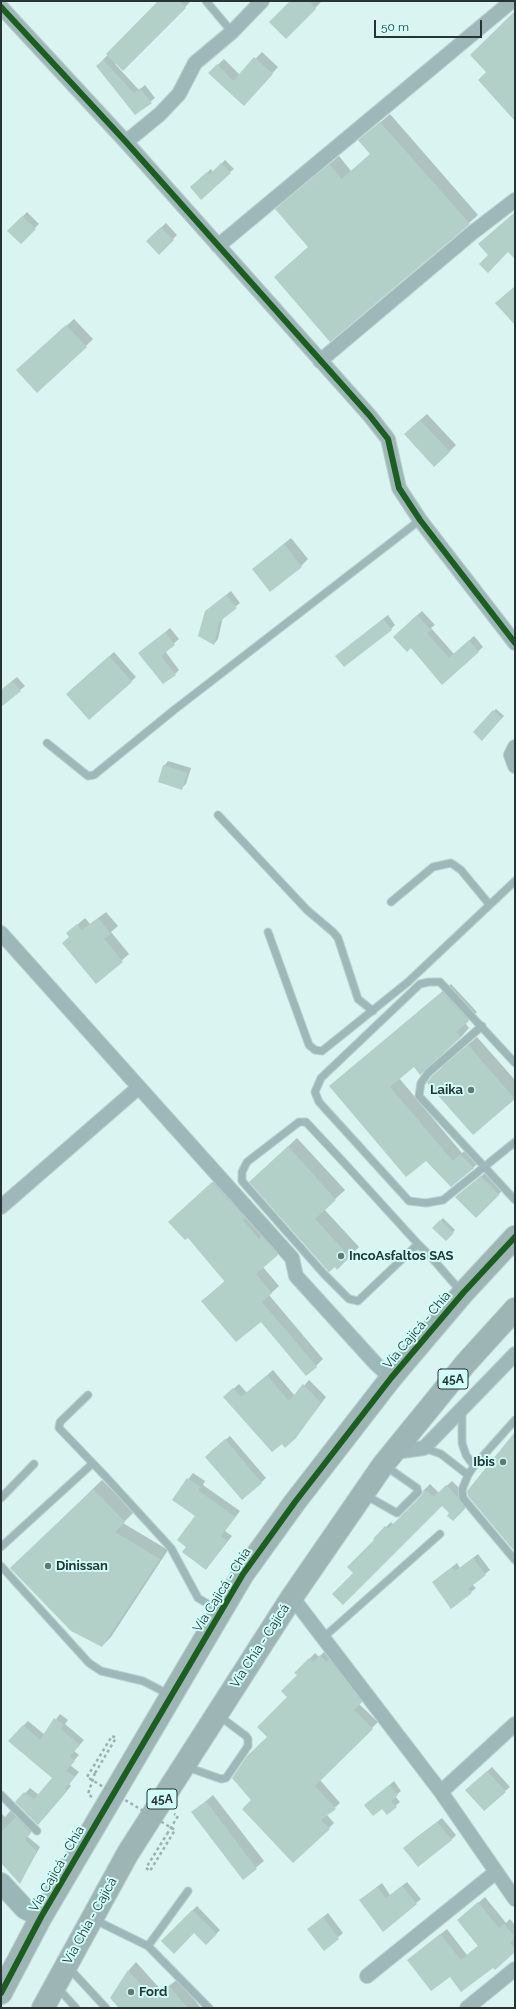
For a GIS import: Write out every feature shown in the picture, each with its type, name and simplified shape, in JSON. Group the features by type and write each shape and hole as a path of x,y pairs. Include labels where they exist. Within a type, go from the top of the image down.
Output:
{"highway":[{"name":"Vía Cajicá - Chía","path":"1,1992 7,1970 41,1917 170,1695 243,1574 291,1508 391,1378 462,1293 515,1238"},
{"name":"Vía Chía - Cajicá","path":"42,2008 128,1853 292,1597 389,1458 466,1363 515,1309"}],"street":[{"path":"126,142 160,114 179,94 195,63 232,32 262,1"},
{"path":"218,246 512,1"},
{"path":"1,7 126,142 370,416 388,439 399,488 420,520 515,644"},
{"path":"320,361 472,233 515,200"},
{"path":"515,747 511,755 515,766"},
{"path":"1,933 292,1258 296,1276 376,1364 391,1378"},
{"path":"1,1207 139,1087"},
{"path":"389,1458 424,1448 515,1354"},
{"path":"292,1597 441,1792 514,1896"},
{"path":"441,1792 515,1724"},
{"path":"367,1976 496,1872"},
{"path":"1,1883 25,1909 41,1917"},
{"path":"467,2008 515,1969"}],"lane":[{"path":"206,1 232,32"},
{"path":"47,743 88,776 94,775 174,710 420,520"},
{"path":"218,815 307,910 338,938 358,999 372,1011"},
{"path":"391,902 433,867 451,863 461,870 489,904"},
{"path":"268,932 307,1039 312,1048 318,1051 326,1048 408,982 515,881"},
{"path":"513,1147 443,1200 426,1203 409,1200 319,1102 315,1092 321,1078 420,984 440,982 515,1063"},
{"path":"482,1026 428,1073 421,1083 419,1096 515,1200"},
{"path":"418,1244 358,1301 349,1299 324,1274 242,1181 242,1172 247,1162 299,1122 306,1122 418,1244 462,1293"},
{"path":"88,1395 60,1422 58,1428 106,1477 171,1548 198,1598 220,1611"},
{"path":"462,1409 462,1443 466,1455 474,1466"},
{"path":"515,1420 474,1466 468,1475 462,1490 463,1498 515,1560"},
{"path":"424,1448 446,1457 468,1475"},
{"path":"363,1494 397,1514 418,1492 417,1488 389,1458"},
{"path":"1,1498 34,1464"},
{"path":"1,1547 92,1464"},
{"path":"324,1637 440,1534"},
{"path":"1,1566 89,1663 101,1672 143,1681 170,1695"},
{"path":"183,1766 221,1780 226,1778 248,1746 248,1739 246,1736 216,1714"},
{"path":"1,1795 37,1831"},
{"path":"148,1946 188,1892"},
{"path":"92,1918 148,1946 209,2008"},
{"path":"66,1965 106,2008"},
{"path":"56,1985 76,2008"}],"path":[{"path":"95,1773 116,1738 112,1736 87,1777 175,1830 150,1871 146,1868 167,1834"}],"building":[{"path":"158,1 179,1 186,8 123,71 106,54"},
{"path":"290,1 309,1 316,9 286,39 269,22"},
{"path":"515,11 515,121 478,80 486,72 470,55"},
{"path":"254,57 273,74 244,106 208,73 217,64 233,81"},
{"path":"103,60 134,93 140,88 152,103 135,115 96,66"},
{"path":"380,122 470,224 330,342 274,277 308,247 275,209 329,164 342,179 370,154 358,140"},
{"path":"221,163 231,173 201,200 190,187 207,172 209,175"},
{"path":"515,212 515,259 508,252 488,273 479,264 488,255 478,244"},
{"path":"22,216 36,229 21,244 7,231"},
{"path":"161,227 174,240 159,255 146,241"},
{"path":"515,286 515,325 495,303"},
{"path":"66,325 87,347 37,393 16,370"},
{"path":"420,420 450,452 434,467 404,434"},
{"path":"284,544 302,567 270,592 252,569"},
{"path":"226,595 237,608 219,622 214,645 198,636 205,611"},
{"path":"417,615 431,630 427,633 449,658 469,640 479,652 442,685 411,648 407,652 393,637"},
{"path":"383,619 392,630 344,667 335,656"},
{"path":"165,632 175,645 161,656 176,675 163,684 138,653"},
{"path":"109,656 132,682 89,720 66,694"},
{"path":"12,681 21,691 1,707 1,690"},
{"path":"493,710 502,718 482,741 473,732"},
{"path":"163,765 187,773 182,790 158,782"},
{"path":"98,918 111,934 104,939 123,962 96,984 62,943 69,937 66,933 77,924 82,930"},
{"path":"442,992 469,1021 456,1032 461,1037 420,1075 414,1067 390,1087 453,1161 460,1154 474,1168 451,1187 426,1161 406,1177 329,1086"},
{"name":"Laika","path":"468,1045 515,1099 473,1135 427,1083 432,1076"},
{"path":"288,1146 336,1200 315,1219 350,1257 337,1270 335,1267 329,1272 249,1182"},
{"path":"481,1176 499,1195 476,1218 455,1197"},
{"path":"212,1182 245,1218 243,1220 259,1239 261,1236 278,1255 256,1274 272,1293 262,1302 317,1367 306,1376 261,1322 236,1342 201,1301 225,1282 188,1238 185,1240 168,1222"},
{"path":"440,1220 454,1233 446,1241 432,1228"},
{"path":"267,1375 289,1401 303,1384 321,1403 296,1438 285,1448 282,1444 272,1452 223,1397 233,1388 241,1397"},
{"name":"Ibis","path":"515,1432 515,1552 468,1496 467,1491"},
{"path":"225,1439 262,1483 242,1500 205,1457"},
{"path":"187,1478 201,1487 198,1490 235,1517 221,1536 227,1541 206,1570 182,1552 186,1547 177,1540 195,1516 172,1500"},
{"path":"446,1485 458,1497 465,1509 453,1521 447,1516 449,1513 442,1506 343,1605 332,1594 353,1573 347,1567 374,1540 373,1539 385,1526 388,1529 422,1495 424,1489 434,1497"},
{"name":"Dinissan","path":"93,1489 125,1522 115,1532 160,1559 102,1647 71,1631 10,1568"},
{"path":"473,1558 486,1575 468,1589 472,1593 451,1609 432,1582 452,1567 455,1571"},
{"path":"320,1655 326,1662 329,1659 362,1702 354,1710 373,1729 315,1786 336,1809 321,1820 330,1829 293,1863 242,1809 251,1800 232,1778 247,1756 267,1737 257,1727 287,1697 281,1691 297,1675 294,1673 309,1658 313,1662"},
{"path":"54,1718 64,1725 61,1729 80,1745 70,1756 75,1761 66,1771 75,1777 65,1789 67,1791 38,1825 15,1802 24,1792 34,1799 52,1778 8,1741 23,1725 40,1740"},
{"path":"487,1771 506,1792 484,1811 465,1790"},
{"path":"389,1785 398,1795 391,1801 397,1807 387,1815 382,1809 373,1816 364,1805"},
{"path":"206,1801 257,1869 243,1880 191,1812"},
{"path":"16,1817 31,1833 25,1840 37,1851 20,1884 1,1863 1,1832"},
{"path":"437,1822 452,1840 418,1867 403,1848"},
{"path":"402,1886 417,1904 383,1932 359,1900 377,1887 386,1898"},
{"path":"478,1902 499,1928 504,1924 515,1937 510,1943 515,1949 515,1952 495,1970 493,1968 461,1992 450,1977 431,1991 407,1960 440,1934 461,1960 478,1946 457,1920"},
{"path":"192,1910 217,1934 206,1945 194,1933 174,1954 161,1941"},
{"path":"323,1917 339,1939 324,1951 307,1929"},
{"name":"Ford","path":"128,1970 154,1998 169,1986 188,2008 119,2008 110,1998"}],"cycle path":[{"path":"1,7 126,142 370,416 388,439 399,488 420,520 515,643"},
{"path":"1,1993 41,1917 243,1574 295,1502 391,1378 463,1293 515,1237"}],"place":[{"name":"Laika","path":"471,1090"},
{"name":"IncoAsfaltos SAS","path":"341,1256"},
{"name":"Ibis","path":"503,1462"},
{"name":"Dinissan","path":"48,1566"},
{"name":"Ford","path":"131,1992"}]}
